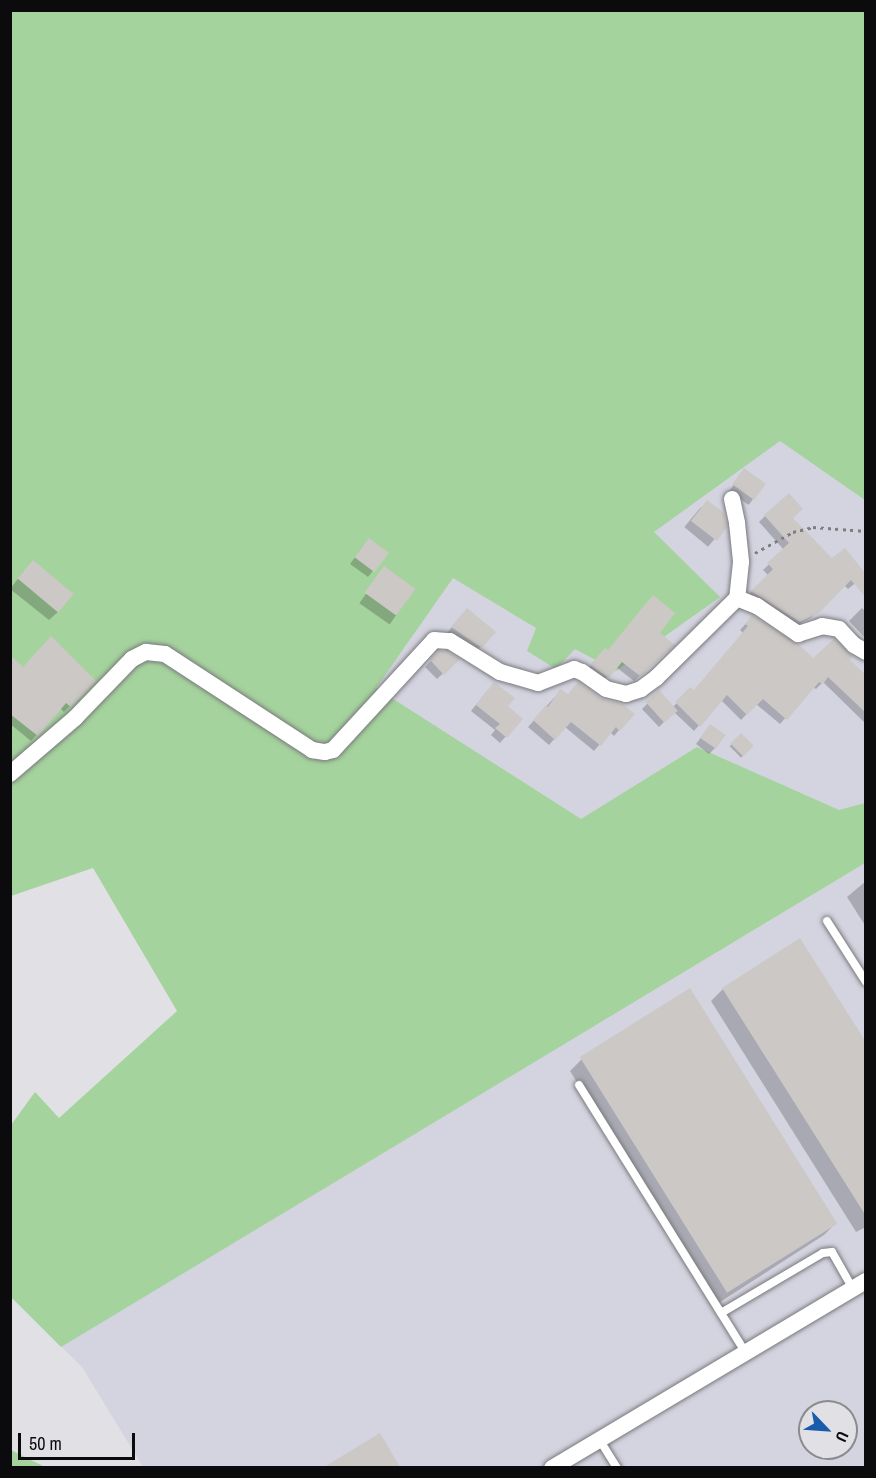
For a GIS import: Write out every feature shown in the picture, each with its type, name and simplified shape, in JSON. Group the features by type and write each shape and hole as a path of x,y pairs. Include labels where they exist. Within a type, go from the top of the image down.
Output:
{"street":[{"path":"10,774 75,718 132,659 146,652 165,654 312,750 325,752 333,750 434,640 442,638 500,672 538,683 574,669 606,689 626,694 641,689 656,678 737,598 741,562 732,499"},
{"path":"737,598 757,606 798,634 822,626 838,629 854,645 866,652"},
{"path":"552,1467 861,1286"}],"lane":[{"path":"827,921 866,982"},
{"path":"579,1085 746,1353"},
{"path":"721,1313 822,1253 832,1252 861,1286"},
{"path":"599,1439 617,1467"}],"path":[{"path":"741,562 794,532 813,527 866,531"}],"shaded area":[{"path":"11,11 865,11 865,1467 143,1467 82,1367 11,1297 323,879"}],"green space":[{"path":"10,11 866,11 865,500 780,441 654,532 720,597 616,671 575,649 556,669 527,651 536,628 453,578 376,688 581,819 697,747 839,810 865,803 865,863 61,1347 11,1297 11,1125 35,1092 59,1118 177,1011 93,868 11,896"},
{"path":"11,1450 45,1467 11,1467"}],"building":[{"path":"744,468 766,484 754,500 732,484"},
{"path":"789,493 803,509 793,518 832,558 845,548 866,574 866,598 851,580 819,613 800,622 751,591 773,569 767,563 789,543 764,515"},
{"path":"707,500 724,513 727,527 717,541 691,521"},
{"path":"369,538 389,553 375,572 355,557"},
{"path":"33,560 74,594 58,612 18,578"},
{"path":"384,566 416,589 396,616 365,593"},
{"path":"653,595 675,613 660,633 675,645 640,676 622,662 609,678 590,665 605,648 608,650"},
{"path":"467,608 496,632 482,648 451,627"},
{"path":"752,615 798,644 813,658 834,639 853,656 850,660 866,675 866,713 828,677 823,684 819,682 787,720 763,699 747,715 727,695 700,727 675,702 690,687 694,690 748,626 745,624"},
{"path":"51,636 96,681 71,707 66,703 38,736 10,714 10,655 23,667"},
{"path":"438,651 447,651 460,659 444,675 430,660"},
{"path":"494,682 515,698 508,706 523,719 507,738 495,728 500,724 476,705"},
{"path":"578,682 600,698 623,704 635,714 620,731 616,727 601,746 571,722 555,740 533,720 546,705 548,707 560,689 568,694"},
{"path":"659,690 678,711 664,723 646,702"},
{"path":"710,724 726,735 716,749 700,738"},
{"path":"741,733 754,746 743,756 730,744"},
{"path":"800,938 866,1042 866,1216 722,988"},
{"path":"690,988 837,1224 727,1293 580,1057"},
{"path":"380,1433 400,1467 324,1467"}]}
